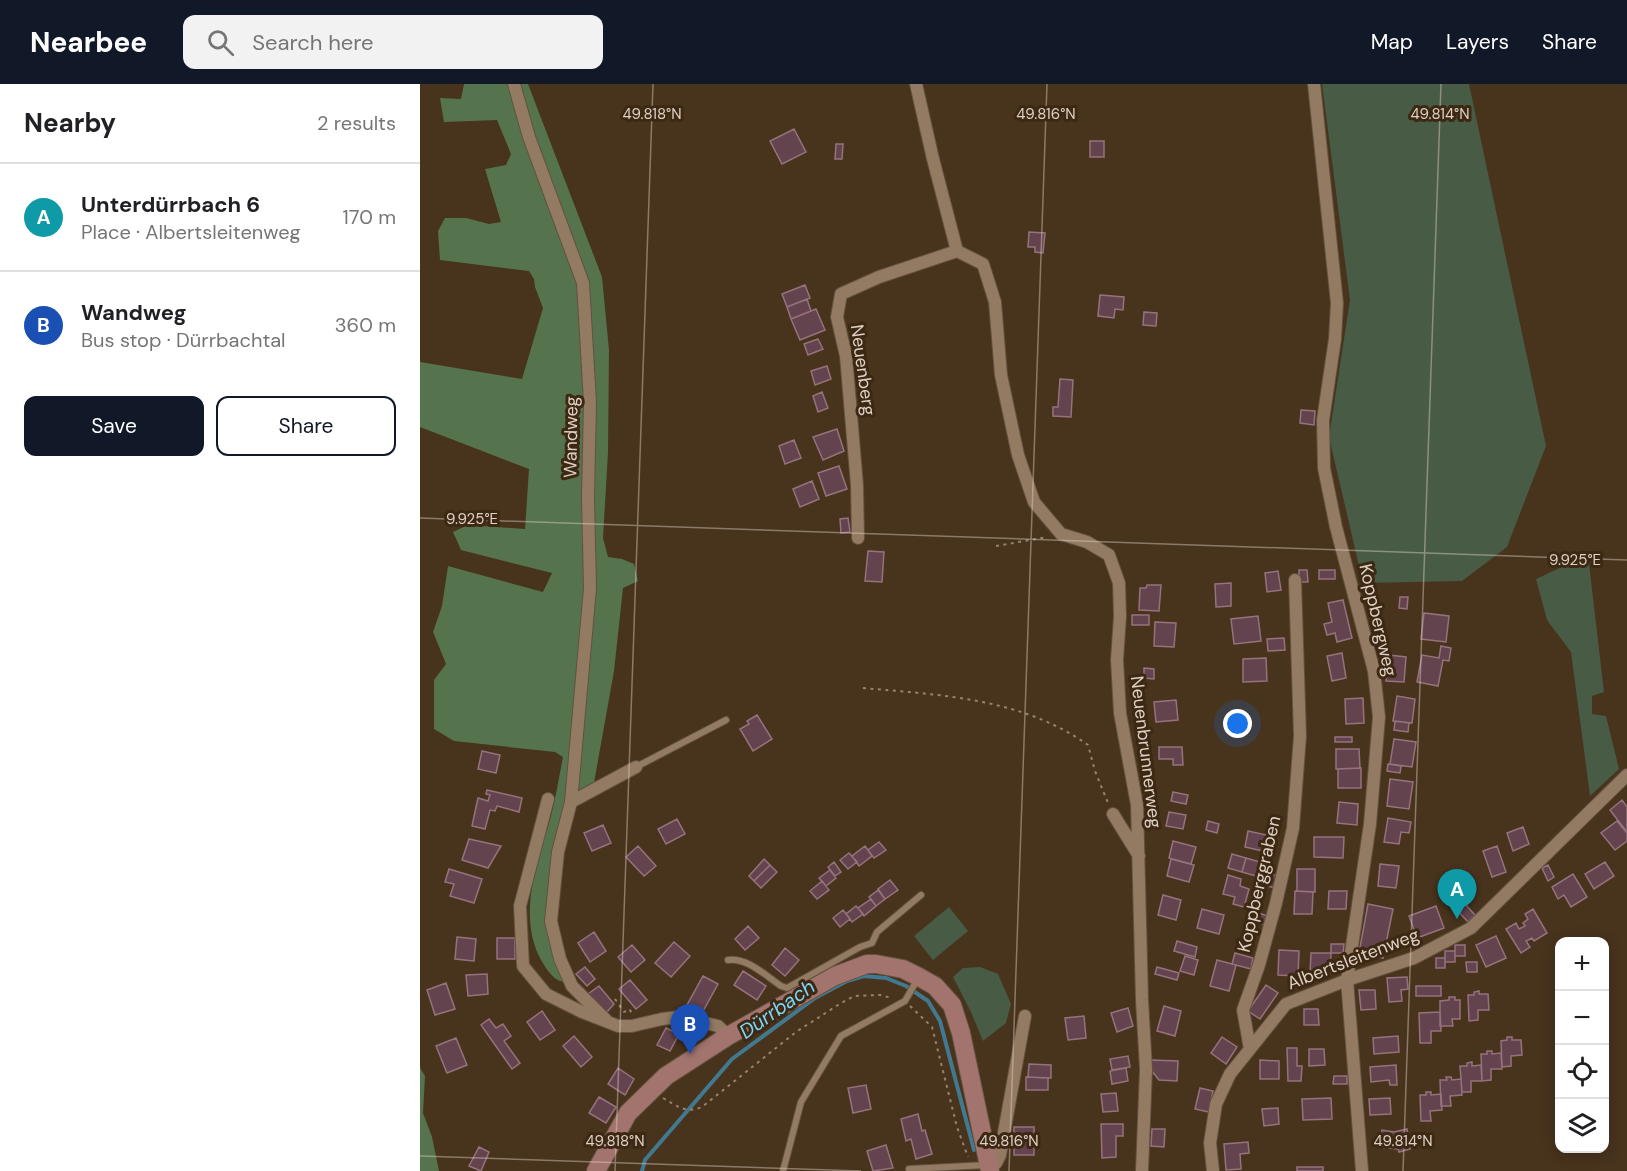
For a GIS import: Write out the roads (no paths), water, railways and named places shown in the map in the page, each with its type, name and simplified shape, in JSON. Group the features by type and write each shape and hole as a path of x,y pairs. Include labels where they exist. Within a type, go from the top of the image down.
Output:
{"street":[{"name":"Wandweg","path":"514,84 529,136 583,283 590,402 588,497 590,588 571,802 558,852 551,921 560,959 572,986 606,1020"},
{"path":"916,84 957,251"},
{"name":"Koppbergweg","path":"1314,84 1337,303 1335,339 1323,420 1324,468 1336,527 1374,670 1379,717 1370,824 1347,980 1359,1169"},
{"name":"Neuenbrunnerweg","path":"957,251 983,264 995,302 1001,375 1018,455 1034,502 1061,534 1087,542 1109,555 1119,583 1120,616 1117,660 1120,713 1137,805 1146,1069 1142,1171"},
{"name":"Neuenberg","path":"858,538 857,485 846,356 837,317 841,294 879,277 957,251"},
{"name":"Koppberggraben","path":"1250,1049 1243,1010 1276,903 1293,828 1300,736 1295,580"},
{"path":"571,802 636,767"},
{"name":"Albertsleitenweg","path":"1213,1171 1210,1143 1216,1104 1230,1074 1286,1004 1347,980 1414,958 1471,928 1627,775"},
{"path":"548,799 520,906 523,966 546,994 582,1012 618,1026 632,1026 679,1017 718,1026 728,1036"},
{"path":"1113,814 1139,857"},
{"path":"596,1171 628,1113 656,1093 666,1076 728,1036 835,976 867,964 874,953 903,969 916,982 935,986 952,1005 962,1033 983,1168 996,1163 1000,1155 1024,1016"}],"lane":[{"path":"636,767 726,720"},
{"path":"728,960 735,959 745,962 787,988 860,947 874,953 877,932 921,895"},
{"path":"783,1171 801,1102 841,1036 905,999 916,982"},
{"path":"909,1170 983,1168"}],"waterway":[{"name":"Dürrbach","path":"642,1171 645,1160 732,1059 815,998 847,981 864,976 886,978 906,986 928,1001 940,1021 974,1150"}],"place":[{"name":"Unterdürrbach 6","path":"1457,919"},
{"name":"Wandweg","path":"690,1054"}]}
